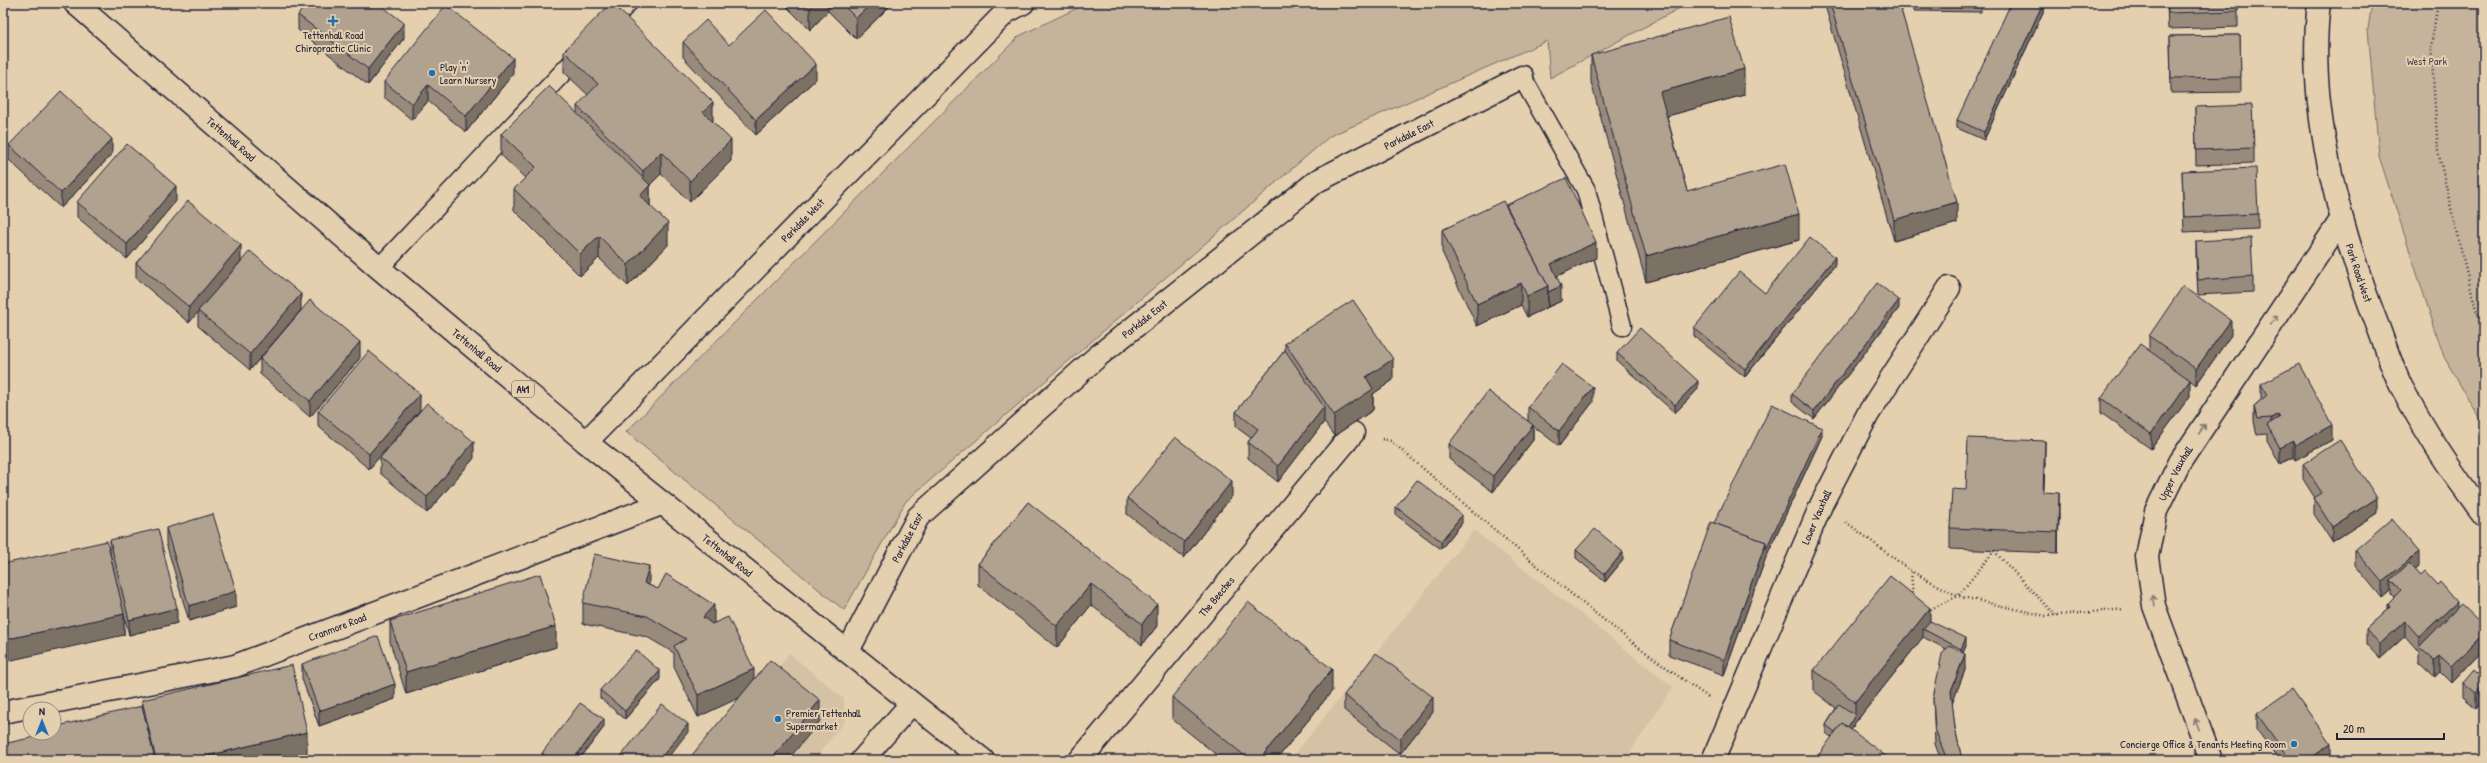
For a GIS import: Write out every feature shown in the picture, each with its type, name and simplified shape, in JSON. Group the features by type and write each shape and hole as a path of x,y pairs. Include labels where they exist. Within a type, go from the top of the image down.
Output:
{"main road":[{"name":"Tettenhall Road","path":"75,3 379,268 586,442 661,504 848,651 911,704 983,760"},
{"name":"Parkdale West","path":"586,442 1000,18 1006,12 1023,3"},
{"name":"Park Road West","path":"2319,3 2315,38 2324,135 2341,220 2369,302 2400,384 2443,461 2484,515"},
{"name":"Parkdale East","path":"848,651 918,517 1098,356 1317,181 1522,77"},
{"name":"Upper Vauxhall","path":"2211,760 2154,606 2148,557 2156,511 2180,462 2341,220"},
{"name":"Lower Vauxhall","path":"1713,760 1822,503 1868,414 1949,288"},
{"name":"The Beeches","path":"1080,760 1354,433"},
{"name":"Cranmore Road","path":"3,712 235,666 661,504"},
{"path":"862,760 911,704"}],"lane":[{"path":"379,268 628,3"},
{"path":"1522,77 1586,190 1622,326"}],"path":[{"path":"2438,3 2431,46 2438,151 2476,309 2484,329"},
{"path":"1354,433 1391,441 1556,582 1680,677 1732,713"},
{"path":"1822,503 1911,572 1958,596 2046,616 2154,606"},
{"path":"1922,614 1958,596 1994,551 2055,616"},
{"path":"1911,572 1914,602"}],"shaded area":[{"path":"1474,530 1673,687 1630,753 1645,760 1290,760"},
{"path":"789,653 844,699 845,721 814,760 705,760 770,681"}],"green space":[{"path":"1088,3 1689,3 1550,78 1547,41 1330,136 906,501 844,610 626,432 1019,36"},
{"name":"West Park","path":"2372,3 2484,3 2484,426 2444,357 2379,156 2368,29"}],"building":[{"path":"307,3 378,3 404,23 368,69 298,15"},
{"path":"611,3 713,102 703,112 731,140 690,181 661,152 643,171 577,106 598,84 564,51"},
{"path":"804,3 815,3 810,8"},
{"path":"841,3 872,3 856,18"},
{"path":"1830,3 1899,3 1957,202 1894,220"},
{"path":"1928,3 1981,3 1981,4"},
{"path":"2011,3 2043,3 1984,132 1957,120"},
{"path":"2168,3 2238,3 2238,11 2168,13"},
{"path":"446,5 513,58 466,116 428,85 412,104 384,82"},
{"path":"766,10 816,64 756,120 683,42 706,20 729,45"},
{"path":"1729,17 1744,69 1660,92 1687,191 1785,164 1799,214 1646,256 1591,55"},
{"path":"2240,35 2241,77 2171,78 2170,36"},
{"path":"549,86 650,185 640,196 668,223 628,265 599,236 580,254 514,189 536,167 501,134"},
{"path":"61,91 112,139 61,193 9,145"},
{"path":"2252,105 2254,148 2196,150 2195,107"},
{"path":"127,144 176,186 127,244 77,202"},
{"path":"2256,168 2258,214 2184,217 2182,171"},
{"path":"1566,178 1596,242 1551,264 1561,286 1548,292 1548,286 1506,205"},
{"path":"188,201 241,245 189,307 136,263"},
{"path":"1503,201 1548,286 1527,296 1521,283 1477,304 1442,230"},
{"path":"1810,237 1835,257 1745,369 1694,328 1739,272 1765,293"},
{"path":"2251,238 2253,276 2198,280 2196,241"},
{"path":"250,251 301,294 250,354 198,311"},
{"path":"1877,283 1899,300 1814,411 1792,394"},
{"path":"2183,286 2231,320 2196,369 2149,336"},
{"path":"310,300 360,342 310,401 260,359"},
{"path":"1353,300 1393,359 1366,377 1373,389 1334,415 1285,343"},
{"path":"1640,328 1698,381 1675,405 1617,353"},
{"path":"2140,344 2190,380 2151,434 2101,398"},
{"path":"1285,350 1324,407 1278,466 1248,442 1258,429 1236,412"},
{"path":"369,351 420,394 369,454 318,411"},
{"path":"1562,364 1593,387 1559,431 1528,407"},
{"path":"2299,364 2332,425 2295,445 2293,441 2280,448 2267,425 2280,417 2278,414 2271,418 2257,419 2254,406 2267,395 2261,384"},
{"path":"1488,391 1533,425 1493,476 1449,444"},
{"path":"427,403 474,442 427,497 380,458"},
{"path":"1772,404 1822,428 1766,549 1766,542 1714,523"},
{"path":"1175,437 1232,481 1184,542 1127,498"},
{"path":"1968,438 2045,441 2043,492 2059,493 2058,532 1950,528 1952,489 1966,490"},
{"path":"2340,440 2377,498 2332,527 2314,498 2322,493 2303,464"},
{"path":"1417,480 1462,515 1441,541 1396,507"},
{"path":"1028,502 1157,604 1142,624 1091,584 1057,626 978,564"},
{"path":"213,514 236,591 189,606 166,528"},
{"path":"2391,519 2419,552 2382,582 2355,550"},
{"path":"1711,522 1766,542 1724,660 1669,640"},
{"path":"158,529 177,608 129,620 110,540"},
{"path":"1595,529 1623,552 1605,574 1576,550"},
{"path":"107,541 124,614 3,640 3,564"},
{"path":"594,554 649,566 644,583 658,589 666,574 714,605 703,617 712,624 728,617 754,669 698,695 674,646 686,639 647,616 583,603"},
{"path":"2409,563 2421,576 2425,572 2437,585 2440,582 2457,602 2419,637 2405,621 2380,644 2366,629 2390,607 2388,604 2401,591 2391,580"},
{"path":"540,574 556,626 406,672 390,621"},
{"path":"1890,576 1930,608 1855,702 1814,670"},
{"path":"1248,602 1332,669 1259,760 1250,760 1172,697"},
{"path":"2461,604 2484,626 2484,633 2451,667 2440,657 2435,661 2419,647"},
{"path":"1930,621 1966,638 1961,649 1923,629"},
{"path":"378,636 395,684 319,711 302,664"},
{"path":"1949,646 1965,654 1951,691 1955,728 1962,760 1947,760 1935,729 1933,698 1942,654"},
{"path":"636,650 660,671 625,711 600,690"},
{"path":"1376,653 1433,697 1400,739 1344,695"},
{"path":"770,660 820,700 771,760 688,760"},
{"path":"292,665 307,732 189,760 156,760 142,700"},
{"path":"2474,669 2480,675 2484,670 2484,684 2476,693 2463,682"},
{"name":"Concierge Office & Tenants Meeting Room","path":"2292,689 2331,744 2308,760 2290,760 2257,714"},
{"path":"580,703 604,719 573,760 551,760 542,753"},
{"path":"662,704 688,724 659,760 618,760"},
{"path":"1839,704 1855,715 1848,727 1842,723 1835,732 1826,725"},
{"path":"142,706 155,760 102,760 100,756 81,760 3,760 3,744 22,740 62,741 62,725"},
{"path":"1842,723 1891,760 1815,760"}],"place":[{"name":"Tettenhall Road Chiropractic Clinic","path":"333,21"},
{"name":"Play 'n' Learn Nursery","path":"432,73"},
{"name":"Premier Tettenhall Supermarket","path":"778,719"},
{"name":"Concierge Office & Tenants Meeting Room","path":"2294,744"}]}
